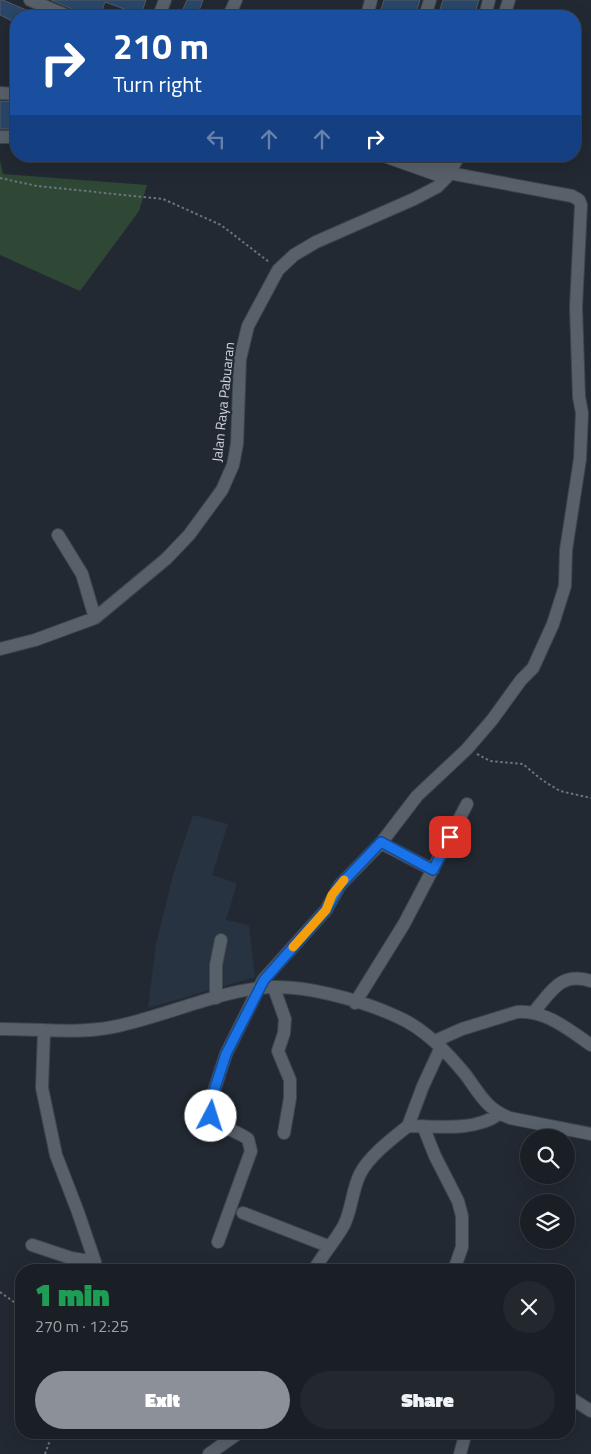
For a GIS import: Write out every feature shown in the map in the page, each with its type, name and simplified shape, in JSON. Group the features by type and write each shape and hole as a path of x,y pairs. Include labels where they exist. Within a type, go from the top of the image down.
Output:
{"street":[{"path":"30,0 54,10"},
{"path":"218,1242 251,1151 248,1139 225,1128 214,1120 209,1111 210,1103 226,1054 264,980 326,910 340,885 381,842 417,796 467,749 533,668 554,624 564,592 566,550 581,450 582,413 579,397 576,306 582,205 579,200 572,196 449,174 406,162"},
{"path":"426,162 449,174"},
{"path":"449,174 456,162"},
{"name":"Jalan Raya Pabuaran","path":"0,649 81,625 95,618 166,559 189,536 222,490 233,466 237,444 240,359 248,326 278,270 294,255 316,242 414,199 437,187 449,174"},
{"path":"58,535 82,574 95,618"},
{"path":"355,1002 433,870 467,804"},
{"path":"381,842 433,870"},
{"path":"216,998 216,965 221,940"},
{"path":"533,1013 561,981 576,978 591,981"},
{"path":"0,1029 86,1030 113,1027 216,998 260,988 297,989 355,1002 400,1018 438,1044 465,1074 489,1107 499,1114 591,1134"},
{"path":"274,988 285,1019 278,1051 281,1062 288,1073 290,1089 284,1133"},
{"path":"318,1264 343,1226 360,1174 378,1152 408,1126 438,1044 462,1029 518,1012 533,1013 554,1020 591,1046"},
{"path":"44,1030 42,1088 56,1155 78,1212 93,1264"},
{"path":"408,1126 468,1125 499,1114"},
{"path":"423,1126 434,1156 458,1201 462,1216 462,1247 456,1264"},
{"path":"244,1213 328,1246"},
{"path":"32,1245 88,1264"},
{"path":"575,1401 591,1411"},
{"path":"209,1454 227,1439"},
{"path":"229,1439 233,1454"},
{"path":"460,1454 464,1439"}],"path":[{"path":"0,178 37,186 164,199 221,224 278,270"},
{"path":"467,749 490,761 524,764 542,780 560,791 591,798"},
{"path":"0,1292 15,1303"},
{"path":"45,1454 50,1439"}],"shaded area":[{"path":"193,815 228,824 212,875 237,883 226,920 249,925 255,977 148,1008 156,944 173,875"}],"green space":[{"path":"0,160 3,174 147,185 139,211 80,291 0,255"}],"building":[{"path":"0,0 26,10 10,10 10,20 0,15"},
{"path":"51,0 146,0 143,10 127,10 105,2 102,10 75,10"},
{"path":"187,0 203,0 199,10 183,10"},
{"path":"384,0 420,0 417,10 381,10"},
{"path":"443,0 479,0 476,10 440,10"},
{"path":"0,101 10,102 10,129 0,129"}],"slow traffic":[{"path":"293,947 326,910 332,895 344,880"}],"route":[{"path":"211,1116 209,1111 210,1103 218,1073 264,980 326,910 332,895 340,885 381,842 433,870 450,837"}]}
